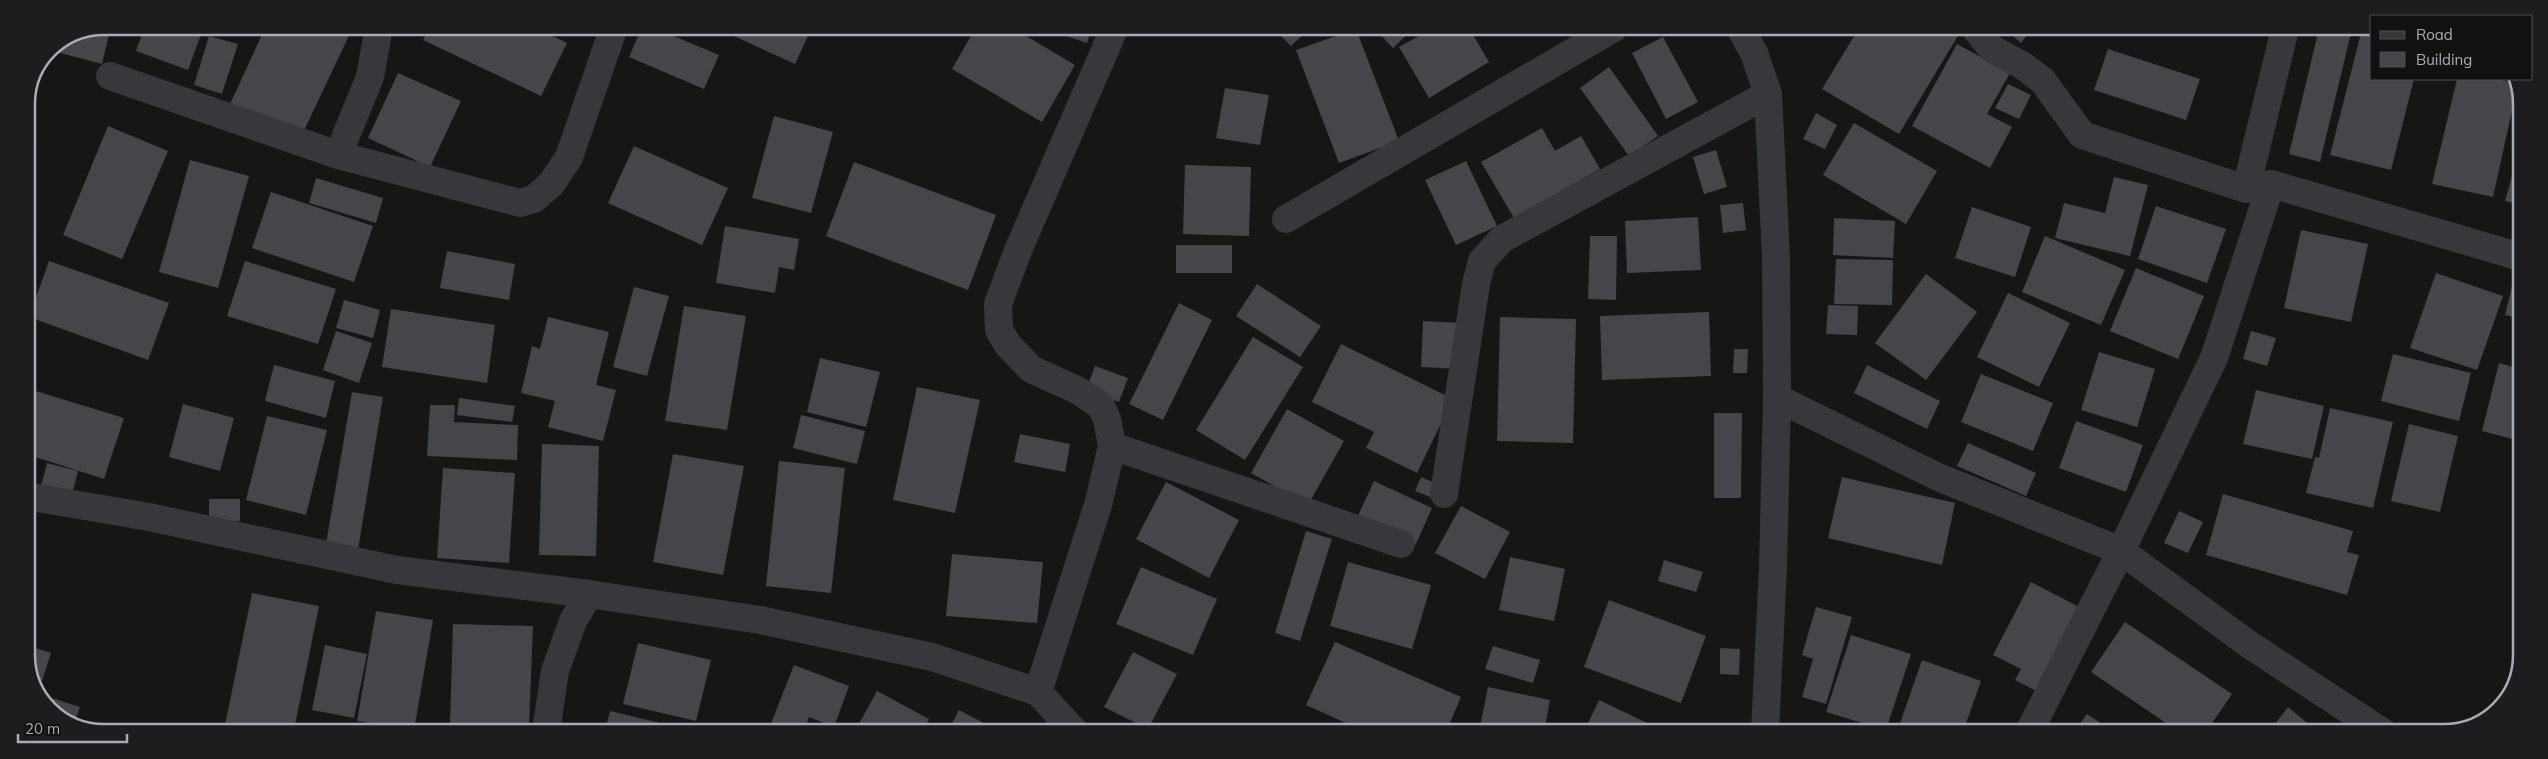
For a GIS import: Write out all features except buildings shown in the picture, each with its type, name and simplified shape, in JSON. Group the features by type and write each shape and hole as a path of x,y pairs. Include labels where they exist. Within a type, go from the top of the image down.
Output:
{"street":[{"path":"338,155 370,77 378,35"},
{"path":"110,76 338,155 520,203 534,199 552,183 568,157 611,35"},
{"path":"1038,692 1098,505 1112,446 1107,419 1101,406 1079,391 1032,369 1008,345 999,330 998,304 1019,248 1112,35"},
{"path":"1286,219 1602,35"},
{"path":"1744,35 1754,53 1768,94 1776,257 1777,398 1773,567 1765,724"},
{"path":"1981,35 1992,49 2022,65 2043,81 2082,135 2259,187 2513,255"},
{"path":"2032,724 2121,551 2214,358 2259,187 2284,35"},
{"path":"1444,494 1476,284 1482,260 1502,239 1768,94"},
{"path":"1777,398 1938,477 2121,551 2250,645 2370,724"},
{"path":"1112,446 1401,544"},
{"path":"35,498 149,517 397,570 589,594 760,620 932,657 1038,692 1068,724"},
{"path":"547,724 555,671 573,621 589,594"}]}
